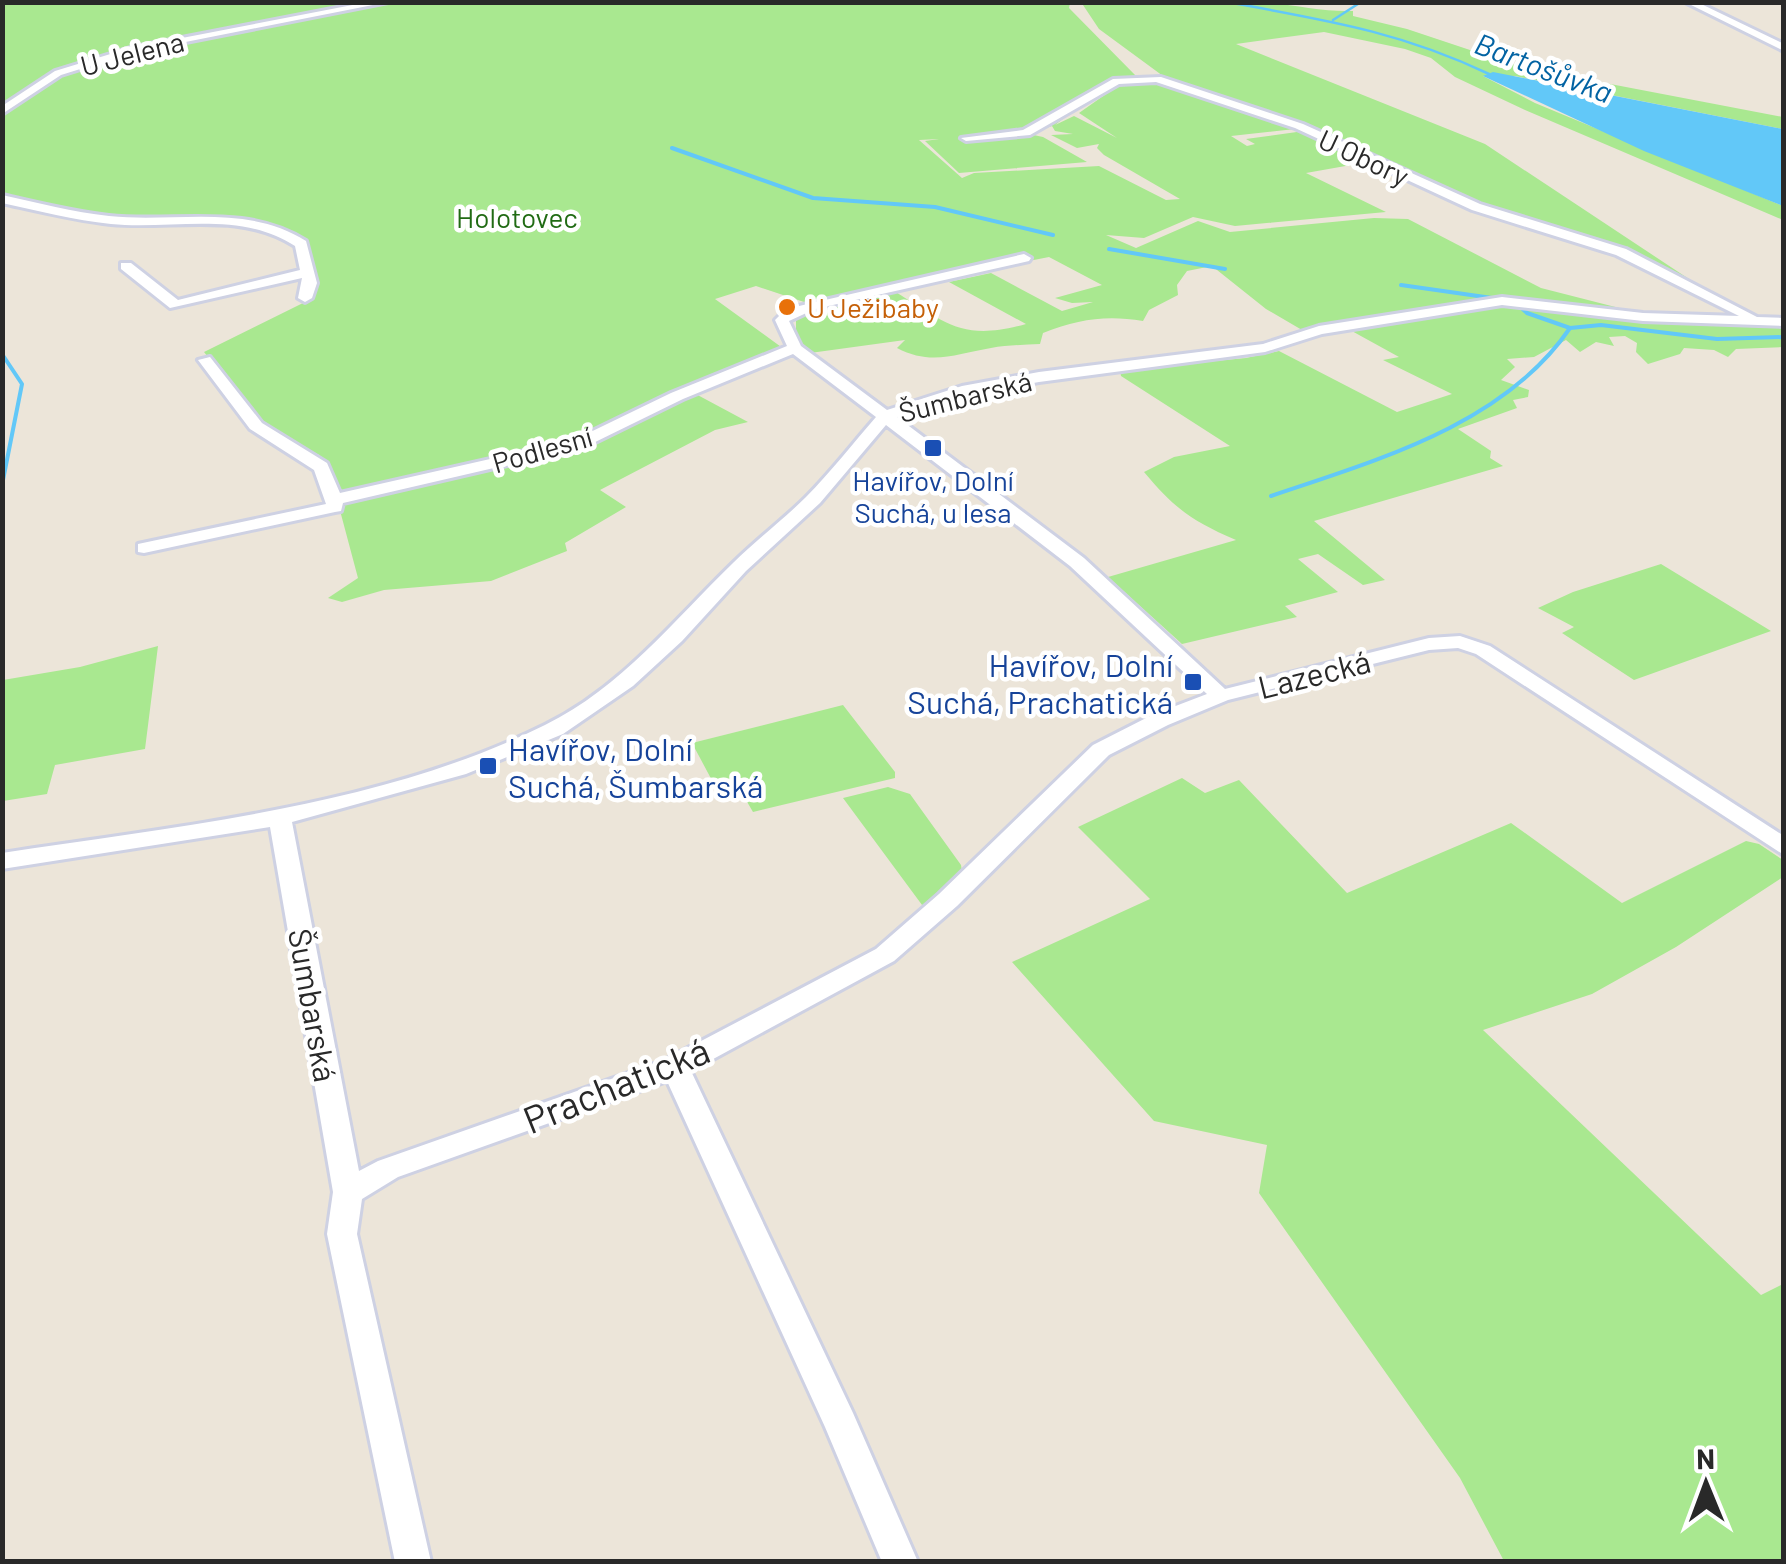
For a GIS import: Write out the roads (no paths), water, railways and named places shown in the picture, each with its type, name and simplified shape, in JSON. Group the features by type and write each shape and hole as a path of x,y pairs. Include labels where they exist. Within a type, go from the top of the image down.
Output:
{"street":[{"name":"U Jelena","path":"2,110 66,70 145,47 384,2"},
{"path":"1688,2 1784,48"},
{"name":"U Obory","path":"966,138 1026,133 1117,81 1157,79 1298,126 1476,207 1620,252 1758,320"},
{"path":"2,200 111,220 230,222 268,227 301,244 310,284 305,298"},
{"path":"795,348 782,320 790,312 1024,258"},
{"path":"126,266 176,305 306,272"},
{"name":"Šumbarská","path":"2,861 280,818 458,769 555,729 626,682 739,567 814,499 885,416 982,388 1266,348 1319,330 1502,301 1643,317 1784,322"},
{"name":"Lazecká","path":"795,348 1077,562 1221,696 1429,644 1460,642 1484,650 1784,848"},
{"name":"Podlesní","path":"144,548 334,508 334,500 579,444 676,396 795,348"},
{"path":"205,360 256,426 321,467 334,500"},
{"name":"Prachatická","path":"348,1192 388,1169 676,1067 884,955 948,900 1101,750 1160,720 1221,696"},
{"name":"Šumbarská","path":"280,818 348,1192"},
{"path":"676,1067 842,1424 900,1562"},
{"path":"348,1192 342,1234 413,1562"}],"water":[{"name":"Bartošůvka","path":"1493,72 1783,129 1783,206 1644,151 1483,76"}],"waterway":[{"name":"Bartošůvka","path":"1227,2 1392,37 1489,74"},
{"path":"1333,20 1361,2"},
{"path":"672,148 813,198 935,207 1053,235"},
{"path":"1109,249 1225,269"},
{"path":"1401,285 1492,298"},
{"path":"1516,303 1527,313 1570,328"},
{"path":"1570,328 1601,325 1717,339 1784,337"},
{"path":"1271,496 1395,453 1474,414 1543,362 1570,328"},
{"path":"2,354 22,384 2,485"}],"place":[{"name":"U Ježibaby","path":"787,307"},
{"name":"Havířov, Dolní Suchá, u lesa","path":"933,448"},
{"name":"Havířov, Dolní Suchá, Prachatická","path":"1193,682"},
{"name":"Havířov, Dolní Suchá, Šumbarská","path":"488,766"}],"park label":[{"name":"Holotovec","path":"517,217"}]}
